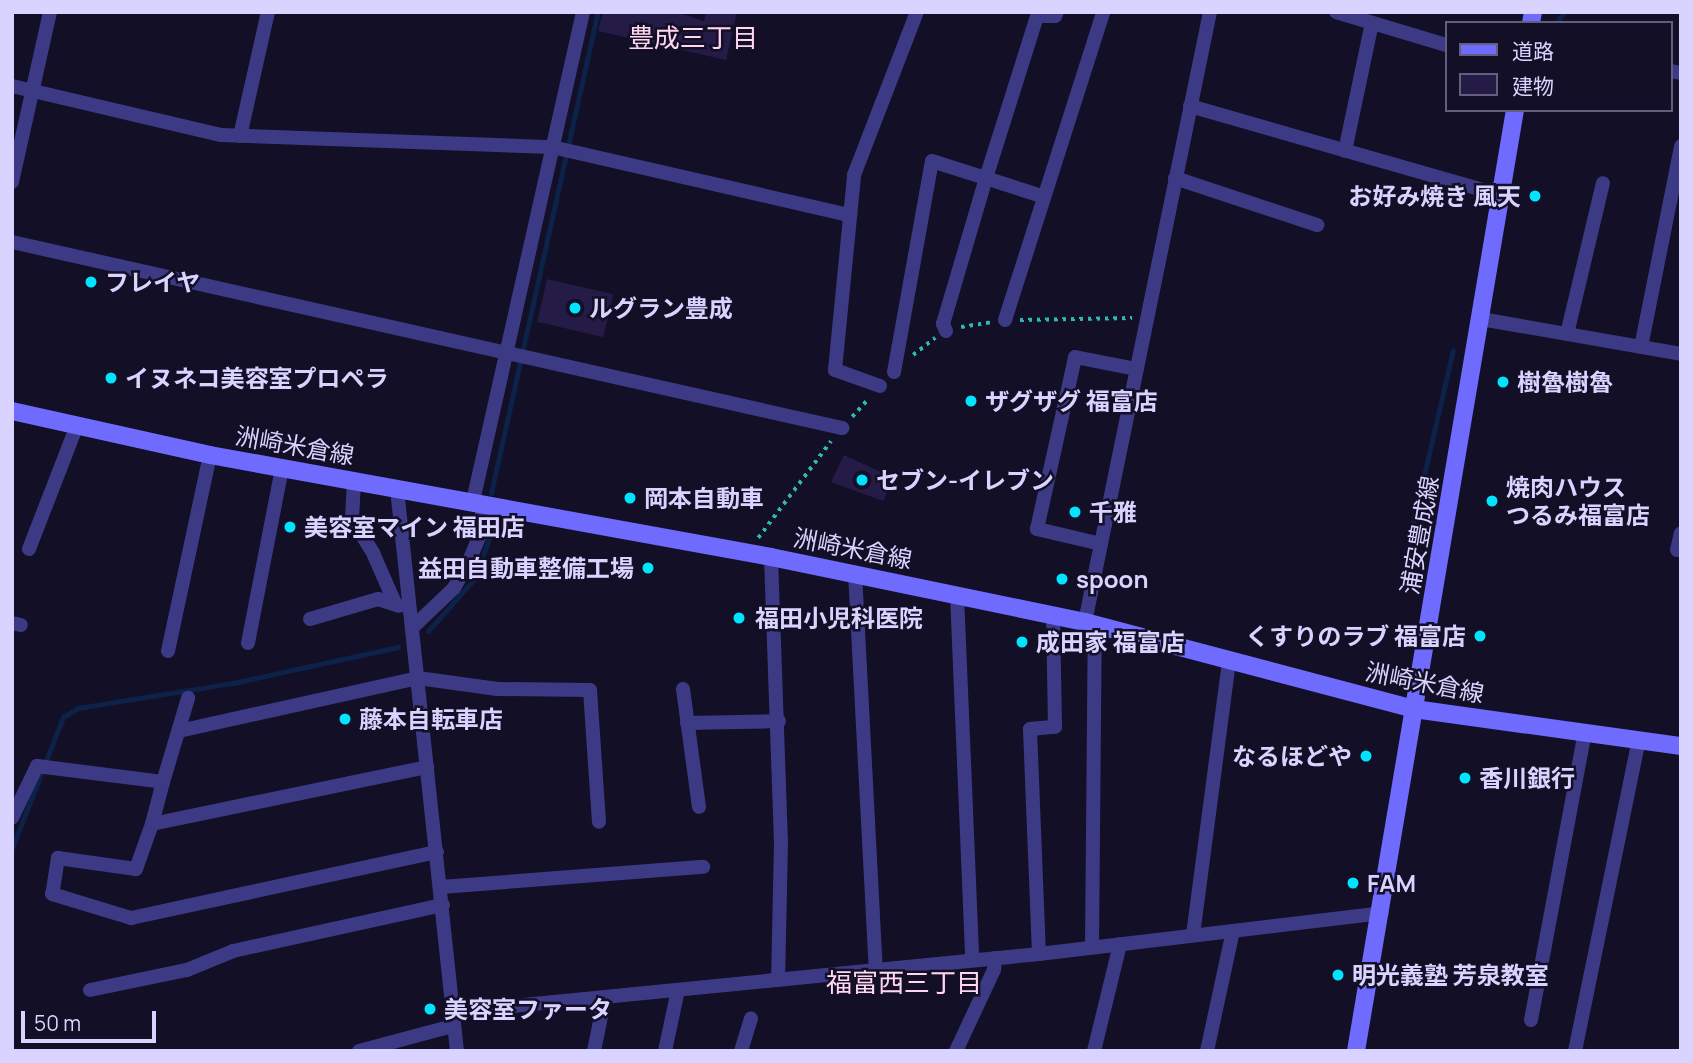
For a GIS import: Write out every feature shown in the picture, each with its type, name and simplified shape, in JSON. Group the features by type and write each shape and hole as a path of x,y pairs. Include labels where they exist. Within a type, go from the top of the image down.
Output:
{"main road":[{"name":"浦安豊成線","path":"1356,1051 1382,913 1515,112"},
{"name":"洲崎米倉線","path":"12,411 76,428 209,455 771,557 1053,615 1415,709 1681,746"}],"street":[{"path":"12,182 50,12"},
{"path":"240,136 268,12"},
{"path":"412,622 454,588 479,537 478,502 516,354 562,149 583,12"},
{"path":"946,331 943,324 1037,16 1055,16 1057,12"},
{"path":"1005,320 1042,196 1103,12"},
{"path":"1092,947 1090,623 1101,544 1210,12"},
{"path":"1336,12 1444,44"},
{"path":"880,386 835,370 858,155 914,13"},
{"path":"1345,151 1373,23"},
{"path":"12,86 240,136 562,149 850,215"},
{"path":"1190,106 1501,195"},
{"path":"1641,347 1681,146"},
{"path":"894,372 932,161 1042,196"},
{"path":"1175,178 1317,225"},
{"path":"1567,334 1603,183"},
{"path":"12,242 842,428"},
{"path":"1481,319 1681,354"},
{"path":"1101,544 1037,529 1075,357 1137,369"},
{"path":"29,549 76,428"},
{"path":"168,652 209,455"},
{"path":"248,643 282,468"},
{"path":"354,481 352,519 373,553 395,603 412,622"},
{"path":"397,489 457,1051"},
{"path":"1677,551 1681,533"},
{"path":"771,557 779,720 778,980"},
{"path":"855,573 876,970"},
{"path":"957,595 972,960"},
{"path":"310,619 377,600 395,603"},
{"path":"1039,954 1030,729 1055,727 1053,615"},
{"path":"1193,935 1229,660"},
{"path":"179,731 418,678 497,689 590,690 599,822"},
{"path":"682,689 699,807"},
{"path":"188,698 152,824 136,869 58,858 52,894 131,918 437,852"},
{"path":"687,723 779,720"},
{"path":"1531,1020 1585,732"},
{"path":"1575,1051 1639,740"},
{"path":"12,818 46,767 163,782"},
{"path":"152,824 427,767"},
{"path":"441,887 703,867"},
{"path":"90,990 187,970 233,951 443,905"},
{"path":"359,1051 395,1046 452,1019 605,997 1039,954 1382,913"},
{"path":"1207,1051 1233,931"},
{"path":"1094,1051 1120,944"},
{"path":"956,1051 994,970 995,958"},
{"path":"665,1051 678,990"},
{"path":"594,1051 605,997"},
{"path":"741,1051 751,1019"}],"path":[{"path":"894,372 946,331 1005,320 1147,316"},
{"path":"748,553 778,507 880,386"}],"building":[{"path":"603,12 676,12 704,21 706,12 737,12 726,60 598,31"},
{"name":"ルグラン豊成","path":"547,279 613,294 603,337 537,322"},
{"path":"844,455 894,478 883,501 831,482"}],"waterway":[{"path":"491,493 598,12"},
{"path":"1557,21 1564,12"},
{"path":"1407,549 1453,350"},
{"path":"428,631 475,578 492,530"},
{"path":"12,848 63,717 78,708 233,683 398,647"}],"place":[{"name":"お好み焼き 風天","path":"1535,196"},
{"name":"フレイヤ","path":"91,282"},
{"name":"ルグラン豊成","path":"575,308"},
{"name":"イヌネコ美容室プロペラ","path":"111,378"},
{"name":"樹魯樹魯","path":"1503,382"},
{"name":"ザグザグ 福富店","path":"971,401"},
{"name":"セブン-イレブン","path":"862,480"},
{"name":"岡本自動車","path":"630,498"},
{"name":"焼肉ハウス つるみ福富店","path":"1492,501"},
{"name":"千雅","path":"1075,512"},
{"name":"美容室マイン 福田店","path":"290,527"},
{"name":"益田自動車整備工場","path":"648,568"},
{"name":"spoon","path":"1062,579"},
{"name":"福田小児科医院","path":"739,618"},
{"name":"くすりのラブ 福富店","path":"1480,636"},
{"name":"成田家 福富店","path":"1022,642"},
{"name":"藤本自転車店","path":"345,719"},
{"name":"なるほどや","path":"1366,756"},
{"name":"香川銀行","path":"1465,778"},
{"name":"FAM","path":"1353,883"},
{"name":"明光義塾 芳泉教室","path":"1338,975"},
{"name":"美容室ファータ","path":"430,1009"}],"district":[{"name":"豊成三丁目","path":"693,38"},
{"name":"福富西三丁目","path":"904,983"}]}
